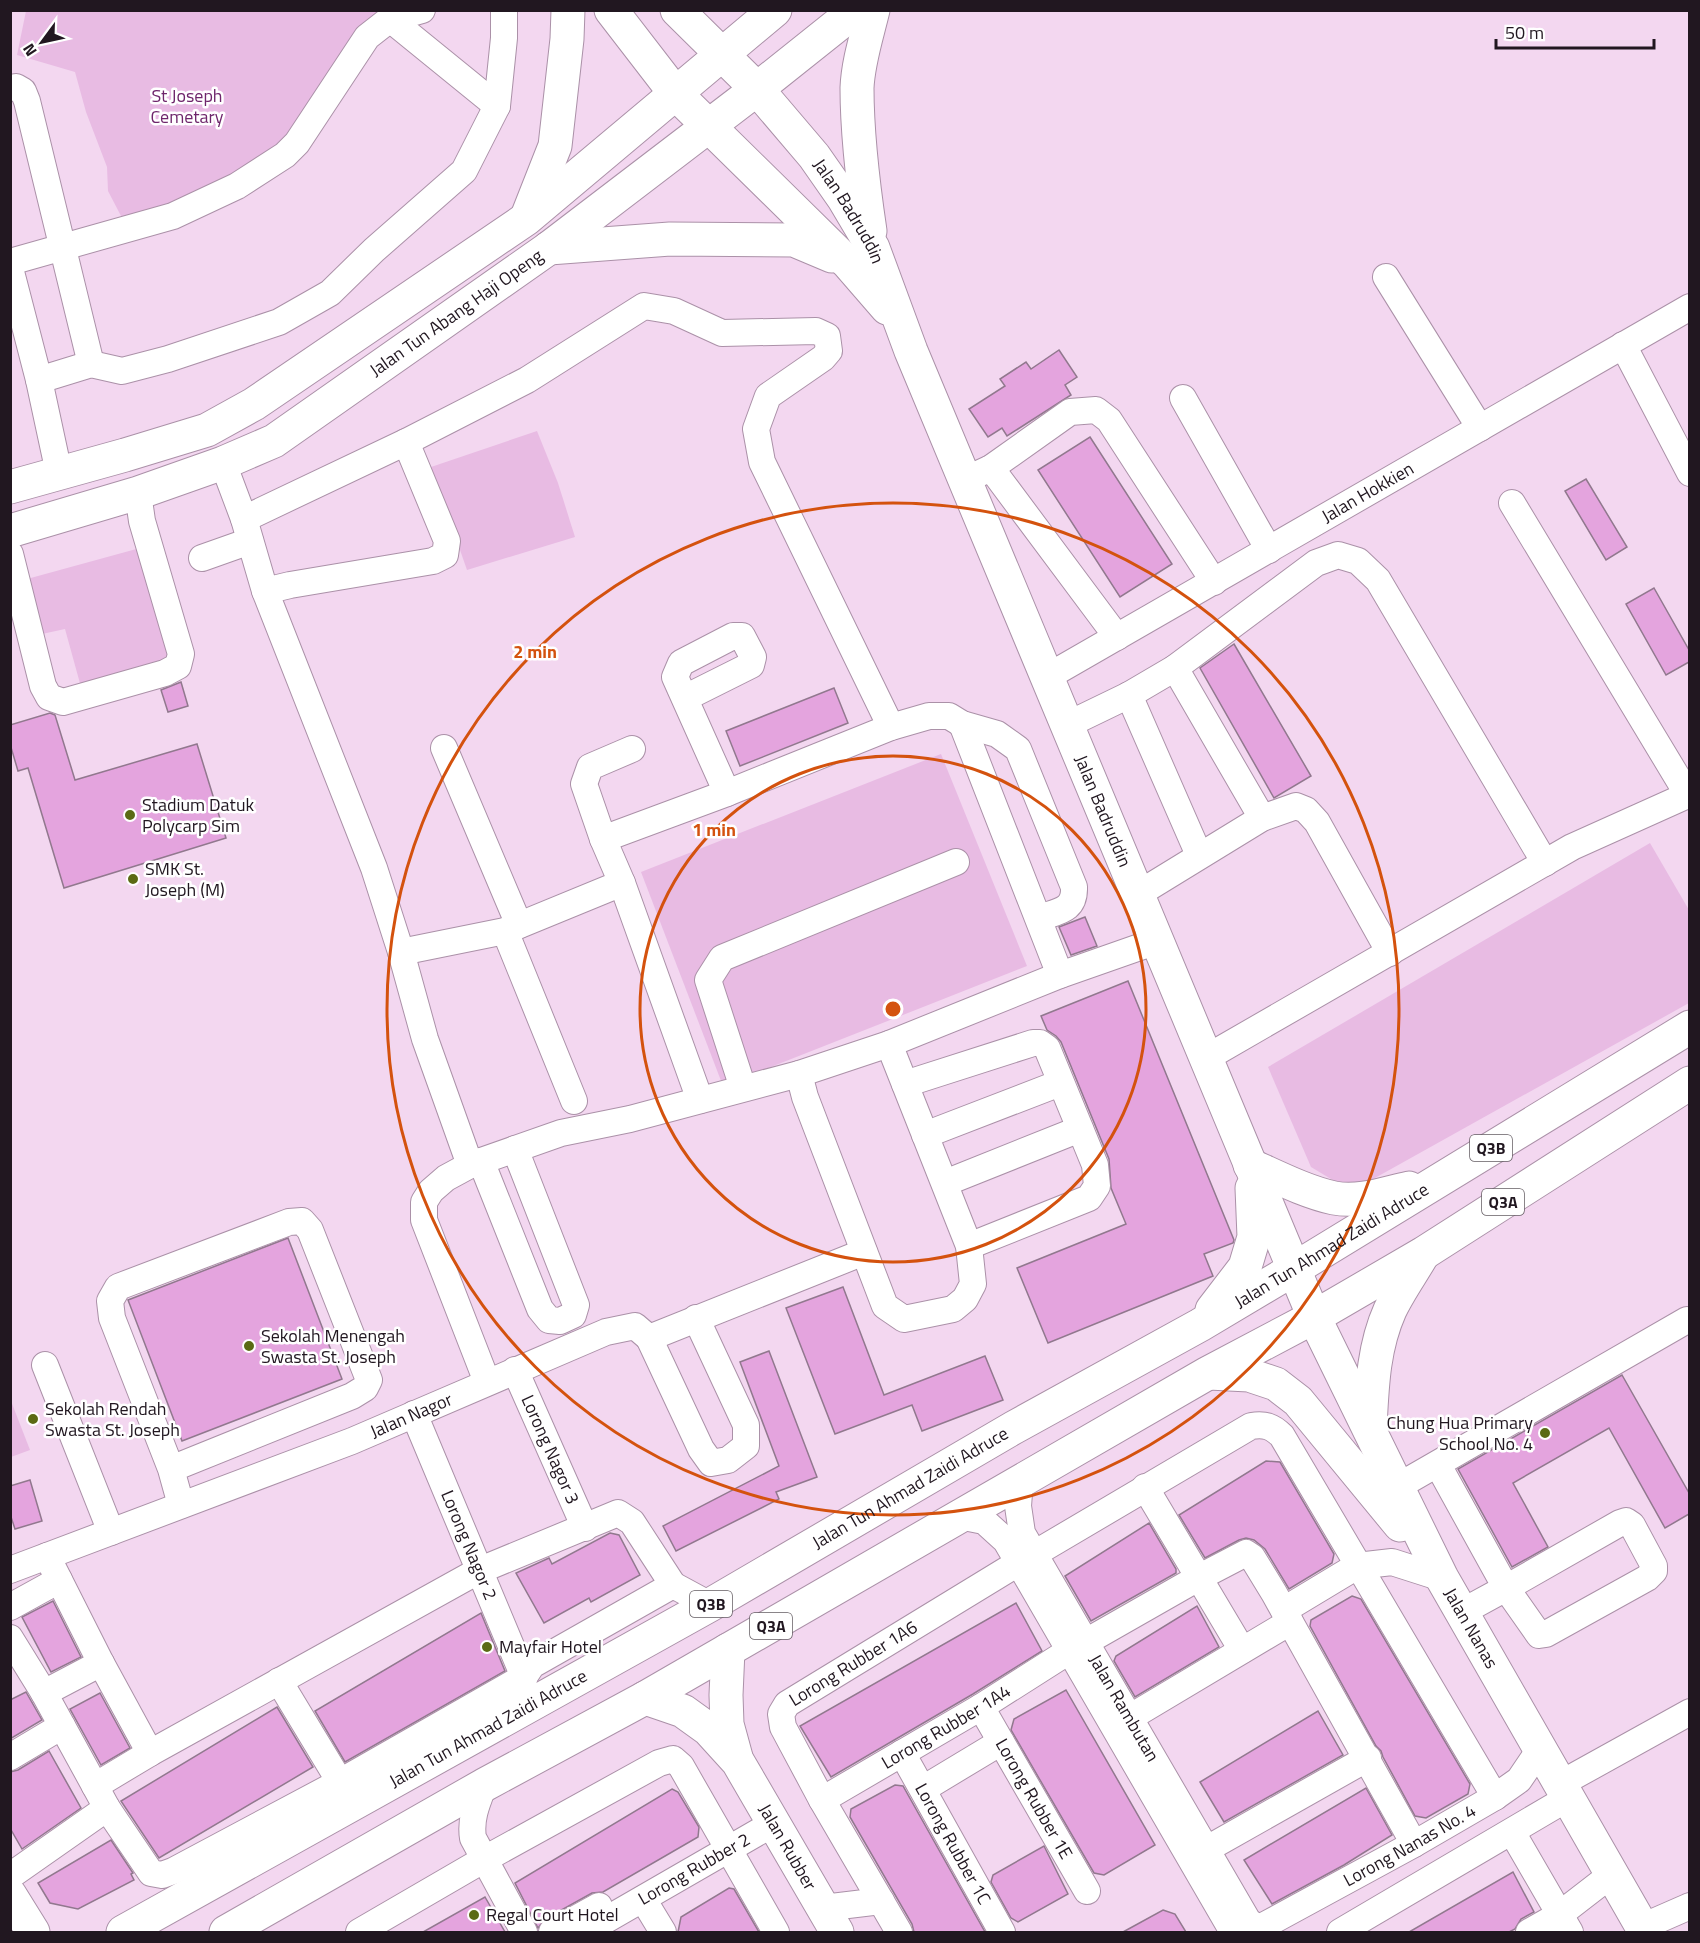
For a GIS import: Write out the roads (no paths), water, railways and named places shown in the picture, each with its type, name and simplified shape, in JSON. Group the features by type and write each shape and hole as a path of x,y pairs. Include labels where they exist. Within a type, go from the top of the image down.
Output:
{"main road":[{"path":"526,219 555,146 568,10"},
{"name":"Jalan Badruddin","path":"611,10 675,93 709,126 860,255"},
{"name":"Jalan Badruddin","path":"677,10 757,89 814,156 844,199 860,255 978,474 1047,677 1314,1317"},
{"name":"Jalan Tun Abang Haji Openg","path":"10,486 207,430 254,404 526,219 775,10"},
{"name":"Jalan Tun Abang Haji Openg","path":"10,531 138,493 223,463 274,441 549,248 856,10"},
{"path":"549,248 670,239 794,240 860,255 864,192 857,86 873,10"},
{"name":"Jalan Tun Ahmad Zaidi Adruce","path":"123,1932 710,1605 1013,1428 1200,1325 1689,1027"},
{"name":"Q3A","path":"226,1932 484,1785 645,1698 1209,1373 1314,1317 1424,1253 1689,1083"},
{"path":"1200,1325 1245,1267 1254,1238 1251,1165 1298,1186 1335,1198 1365,1198 1436,1181"},
{"path":"1370,1430 1372,1375 1378,1344 1390,1310 1424,1253"},
{"name":"Jalan Nanas","path":"1314,1317 1442,1578 1643,1930"},
{"path":"1209,1373 1249,1375 1276,1384 1298,1401 1442,1578"},
{"name":"Jalan Rubber","path":"728,1650 727,1724 738,1762"},
{"name":"Jalan Rubber","path":"645,1698 683,1711 708,1729 738,1762 830,1920"},
{"path":"10,1895 33,1932"}],"street":[{"path":"10,262 173,216 237,186 285,155 297,143 367,36 390,19 422,10"},
{"path":"39,380 91,364 122,371 168,359 279,322 322,297 464,171 497,106 504,38 504,10"},
{"path":"390,19 497,106"},
{"path":"10,88 16,87 23,91 27,101 91,364"},
{"path":"10,268 39,380 59,473"},
{"path":"1386,277 1480,428"},
{"path":"202,558 247,530 406,442 528,380 644,306 674,311 722,333 816,331 827,336 829,351 768,396 756,429 762,462 891,727"},
{"name":"Jalan Hokkien","path":"1047,677 1689,307"},
{"path":"1623,345 1689,472"},
{"path":"1184,399 1269,549"},
{"path":"1117,637 978,474 1070,412 1096,410 1109,420 1214,582"},
{"path":"265,591 433,561 445,555 447,540 406,442"},
{"path":"223,463 247,530 265,591 374,868 401,952 425,1039 540,1309 549,1320 560,1321 573,1315 576,1305 515,1149"},
{"path":"10,554 43,686 49,697 63,702 165,673 178,666 181,654 142,521 138,493"},
{"path":"1206,1058 1572,847 1689,795 1512,503"},
{"path":"1067,725 1129,695 1175,668 1316,563 1338,555 1358,561 1378,580 1545,863"},
{"path":"1175,668 1262,818"},
{"path":"1129,695 1198,855"},
{"path":"685,698 727,792"},
{"path":"603,839 891,727 928,716 949,716 962,724 997,734 1018,749 1074,887 1074,897 1067,908 1039,918"},
{"path":"962,724 1060,975"},
{"path":"444,748 574,1101"},
{"path":"632,749 590,767 584,784 700,1100"},
{"path":"1138,894 1198,855 1262,818 1296,806 1306,810 1317,822 1390,953"},
{"path":"743,1088 708,980 722,958 956,862"},
{"path":"401,952 512,928 622,883"},
{"path":"487,1382 424,1220 424,1202 430,1191 446,1178 476,1163 561,1133 630,1119 799,1074 889,1044 1060,975 1157,941"},
{"path":"905,1084 1033,1043 1040,1043 1047,1048 1095,1165 1097,1186 1089,1198 969,1246"},
{"path":"799,1074 805,1097 885,1306 904,1319 953,1309 965,1299 973,1284 969,1246 889,1044"},
{"path":"925,1135 1060,1083"},
{"path":"945,1183 1080,1130"},
{"path":"171,1469 352,1396 364,1388 369,1380 310,1230 302,1221 289,1222 118,1287 110,1301 112,1318 171,1469 181,1505"},
{"path":"696,1318 746,1425 746,1446 728,1460 711,1463 701,1449 649,1338 696,1318 864,1252"},
{"path":"564,1319 576,1345"},
{"path":"1397,1487 1688,1320"},
{"name":"Jalan Nagor","path":"10,1570 381,1428 606,1332 634,1326 649,1338"},
{"path":"45,1365 111,1532"},
{"name":"Lorong Nagor 3","path":"515,1370 585,1528"},
{"path":"364,1388 381,1428"},
{"name":"Lorong Nagor 2","path":"414,1414 524,1677"},
{"name":"Lorong Rubber 1A6","path":"899,1932 822,1800 783,1727 781,1713 787,1704 1145,1487 1251,1426 1264,1424 1275,1428 1282,1436 1357,1566"},
{"path":"1438,1465 1506,1588 1539,1635 1546,1634 1647,1578 1654,1572 1654,1566 1632,1525 1626,1521 1620,1523 1506,1588 1462,1612"},
{"name":"Jalan Rambutan","path":"1020,1481 1018,1506 1026,1559"},
{"path":"1145,1487 1242,1650"},
{"path":"10,1876 150,1753 478,1571 618,1513 632,1522 673,1585 710,1605"},
{"name":"Jalan Rambutan","path":"959,1516 984,1521 1026,1559 1077,1647 1256,1930"},
{"name":"Lorong Rubber 1A4","path":"822,1800 981,1707 1077,1647 1246,1553 1252,1557 1287,1616"},
{"path":"47,1556 150,1753"},
{"path":"1129,1718 1242,1650 1357,1566 1392,1562 1442,1578"},
{"path":"1357,1566 1495,1797"},
{"path":"10,1607 59,1580"},
{"path":"10,1638 44,1693 101,1797 151,1873 162,1875 174,1871 340,1782 524,1677 532,1665 673,1585"},
{"path":"1287,1616 1414,1844"},
{"name":"Jalan Rambutan","path":"1077,1647 1129,1718 1248,1921 1256,1930"},
{"path":"44,1693 101,1663"},
{"path":"522,1710 524,1677"},
{"path":"279,1681 340,1782"},
{"name":"Lorong Rubber 1E","path":"981,1707 1087,1891"},
{"path":"1340,1932 1512,1832 1564,1791 1689,1712"},
{"path":"10,1757 62,1726"},
{"path":"923,1789 1001,1742"},
{"name":"Lorong Nanas No. 4","path":"1256,1930 1495,1797 1519,1780 1540,1749"},
{"name":"Lorong Rubber 1C","path":"902,1753 1002,1932"},
{"path":"1207,1849 1368,1758"},
{"path":"359,1932 483,1860 659,1763 673,1759 681,1766 776,1932"},
{"path":"484,1785 473,1814 472,1838 524,1932"},
{"name":"Lorong Rubber 2","path":"585,1932 643,1899 725,1843 774,1823"},
{"path":"1512,1832 1565,1924"},
{"path":"552,1932 725,1843"},
{"path":"1529,1932 1565,1924 1612,1874"},
{"path":"643,1899 663,1932"},
{"path":"830,1920 880,1901"},
{"path":"1643,1930 1689,1906"}],"place":[{"name":"Stadium Datuk Polycarp Sim","path":"130,815"},
{"name":"SMK St. Joseph (M)","path":"133,879"},
{"name":"Sekolah Menengah Swasta St. Joseph","path":"249,1346"},
{"name":"Sekolah Rendah Swasta St. Joseph","path":"33,1419"},
{"name":"Chung Hua Primary School No. 4","path":"1545,1433"},
{"name":"Mayfair Hotel","path":"487,1647"},
{"name":"Regal Court Hotel","path":"474,1915"}],"park label":[{"name":"St Joseph Cemetary","path":"187,106"}]}
